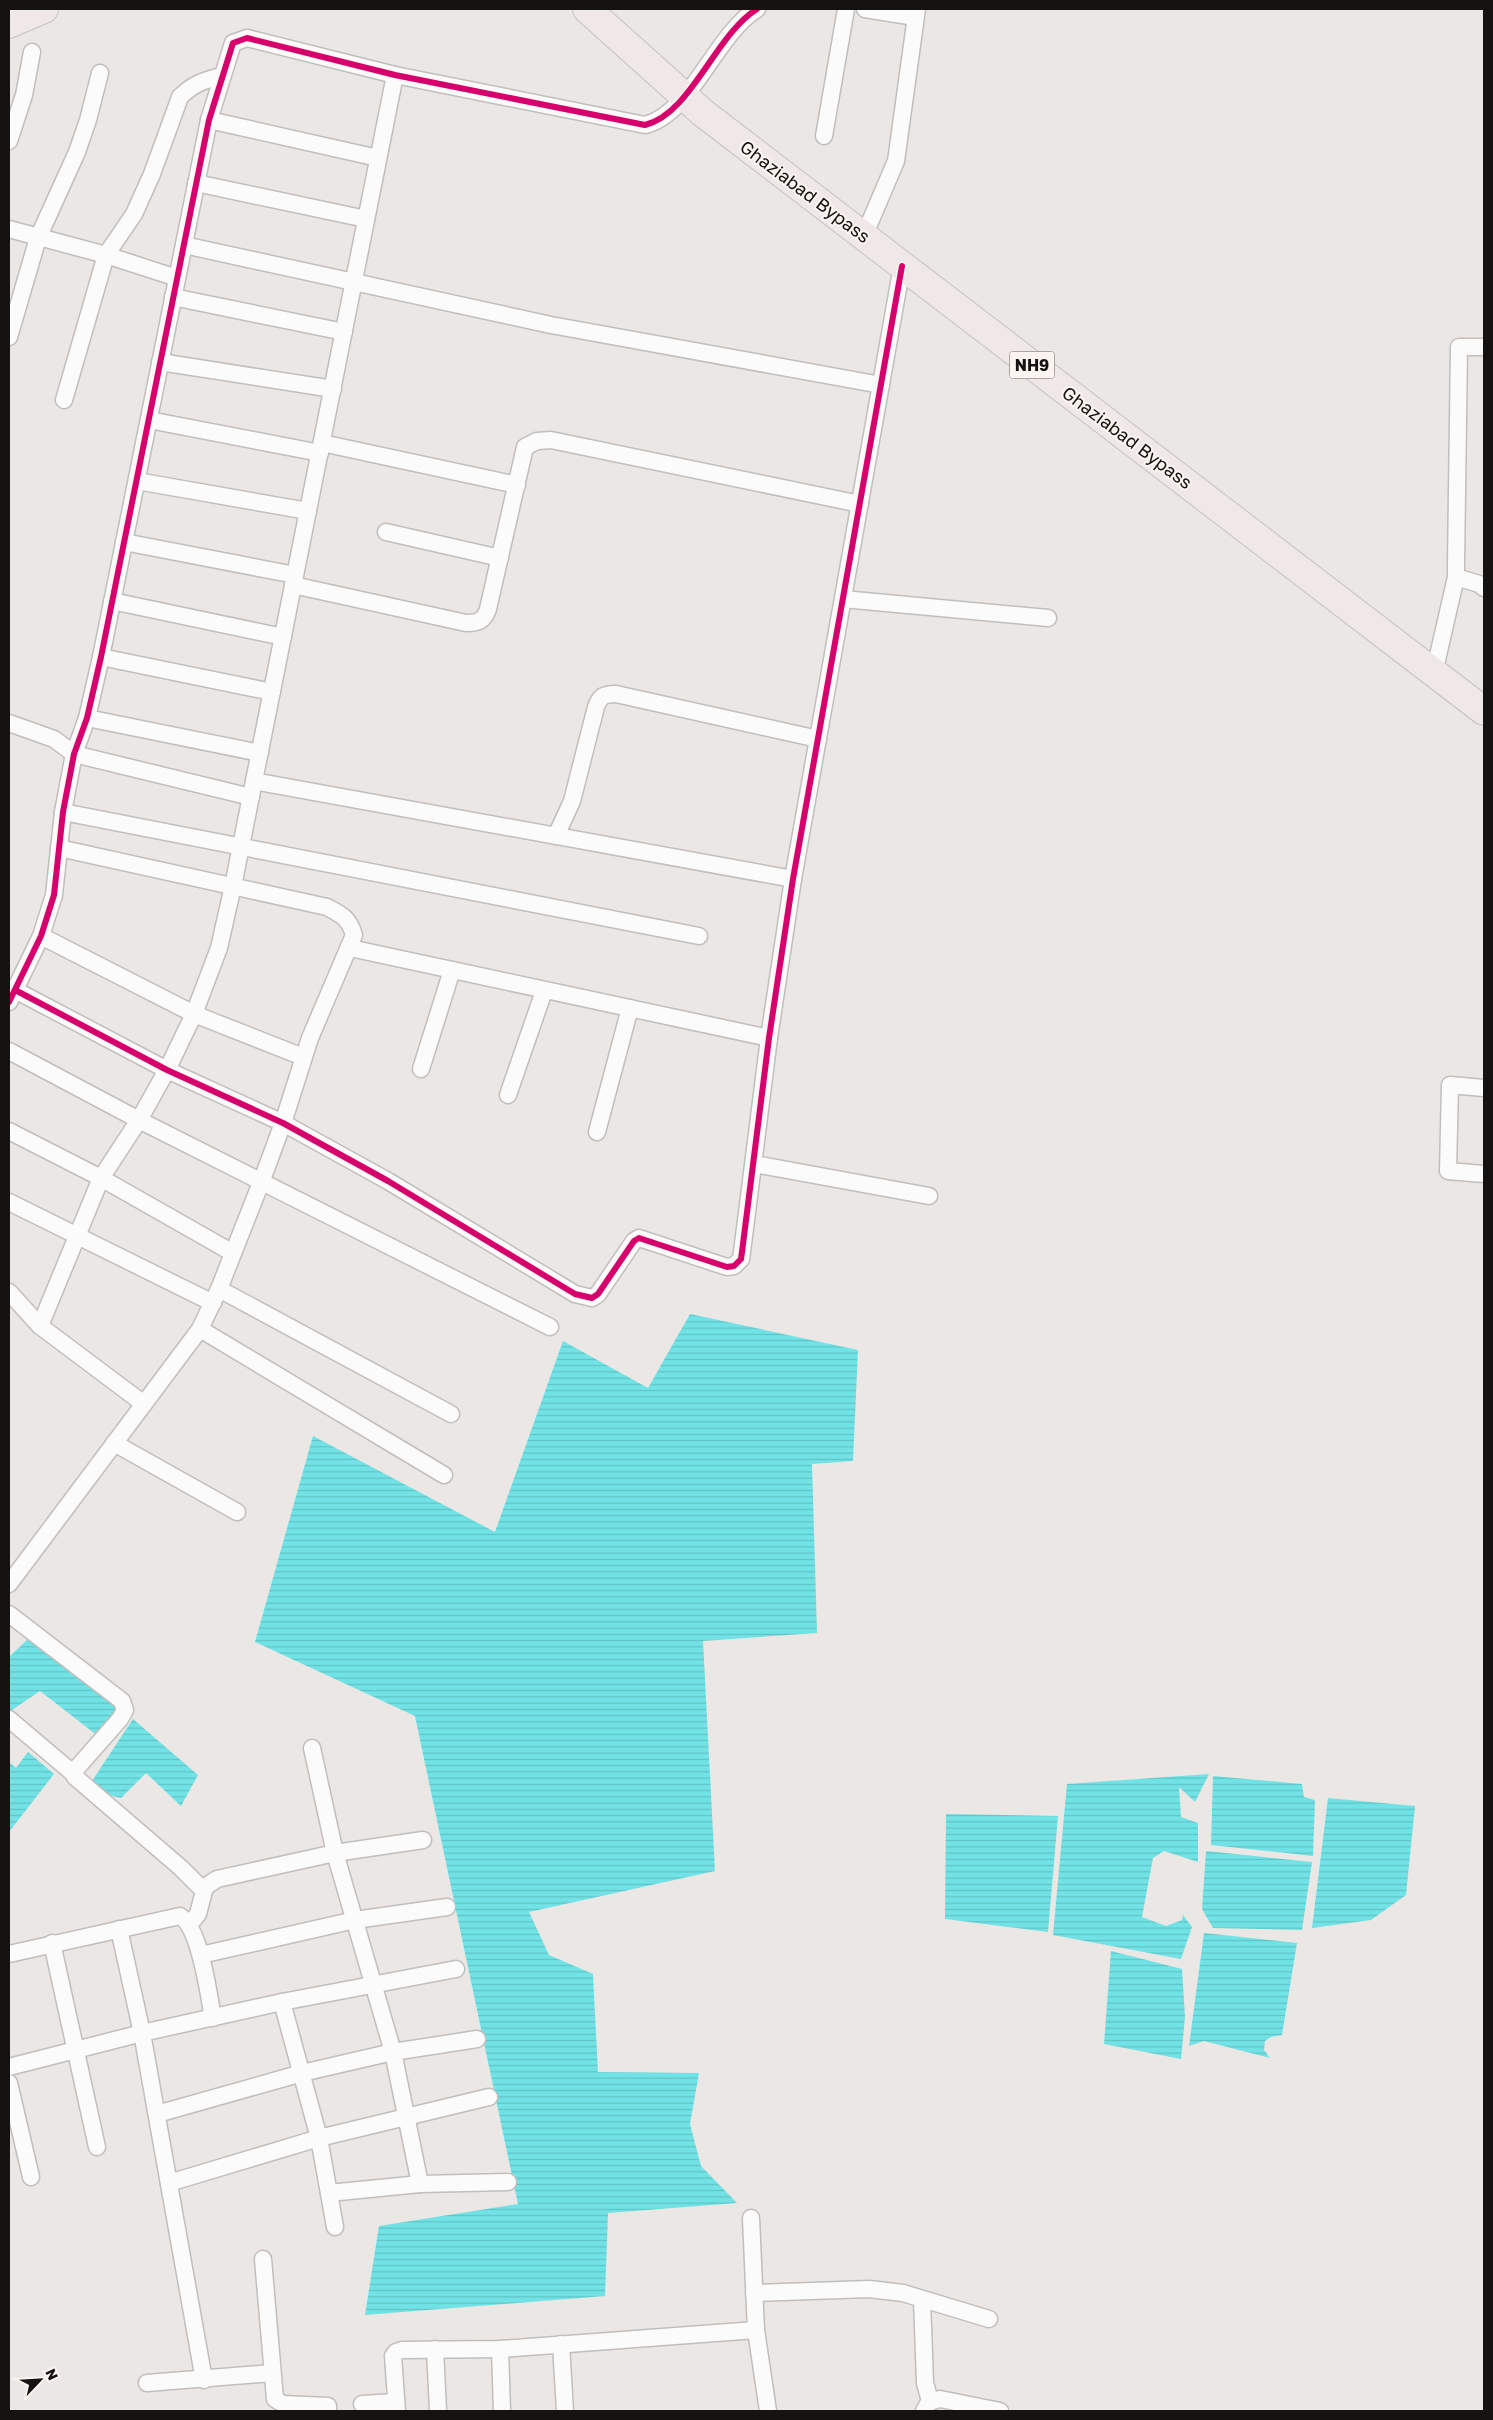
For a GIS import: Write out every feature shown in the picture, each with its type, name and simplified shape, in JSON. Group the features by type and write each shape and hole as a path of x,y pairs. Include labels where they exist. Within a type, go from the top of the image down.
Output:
{"highway":[{"path":"9,24 44,9"},
{"name":"Ghaziabad Bypass","path":"587,9 684,96 902,266 1484,711"}],"street":[{"path":"757,9 733,29 684,96 667,115 645,125 395,75 247,38 233,43 209,120 101,657 87,718 74,754 63,812 54,895 41,936 12,996 283,1123 388,1181 584,1298 592,1298 598,1294 634,1241 639,1238 728,1267 734,1266 741,1259 769,1038 793,879 902,266"},
{"path":"824,136 846,9"},
{"path":"864,236 896,161 916,13 865,9"},
{"path":"9,141 24,95 32,52"},
{"path":"9,338 38,238 76,152 88,120 100,74"},
{"path":"40,1326 101,1178 139,1120 167,1070 194,1014 219,948 260,753 395,75"},
{"path":"64,400 106,255 134,214 152,174 180,98 189,88 199,82 222,76"},
{"path":"209,120 378,158"},
{"path":"196,183 366,219"},
{"path":"9,229 106,255 177,278"},
{"path":"184,245 551,325 881,385"},
{"path":"173,297 344,332"},
{"path":"1434,673 1456,577 1458,347 1484,347"},
{"path":"160,362 332,389"},
{"path":"149,420 321,448 517,485"},
{"path":"124,542 294,580 466,623 476,623 486,617 525,447 537,440 551,440 860,504"},
{"path":"136,481 308,512"},
{"path":"386,532 500,558"},
{"path":"1456,577 1479,584 1484,588"},
{"path":"843,599 1048,618"},
{"path":"112,600 283,636"},
{"path":"101,657 272,692"},
{"path":"556,836 572,801 596,707 600,697 604,695 616,694 818,739"},
{"path":"87,718 260,753"},
{"path":"9,723 54,739 74,754 252,789 556,836 793,879"},
{"path":"63,812 699,936"},
{"path":"9,1584 200,1330 216,1296 262,1180 283,1123 303,1057 354,935 350,923 344,916 327,907 60,848"},
{"path":"41,936 194,1014 303,1057"},
{"path":"350,948 769,1038"},
{"path":"421,1069 452,970"},
{"path":"508,1095 544,991"},
{"path":"597,1132 630,1008"},
{"path":"9,1051 139,1120 262,1180 471,1289 550,1327"},
{"path":"1484,1088 1450,1085 1448,1172 1484,1174"},
{"path":"9,1131 101,1178 233,1254"},
{"path":"754,1164 929,1196"},
{"path":"9,1202 77,1237 216,1296 451,1414"},
{"path":"9,1292 40,1326 144,1404"},
{"path":"200,1330 444,1475"},
{"path":"114,1443 237,1512"},
{"path":"9,1614 115,1694 124,1708 120,1719 76,1769 74,1774"},
{"path":"9,1718 181,1868 204,1891"},
{"path":"312,1748 335,1853 393,2052 420,2184"},
{"path":"188,1924 198,1914 204,1891 208,1884 222,1877 335,1853 423,1840"},
{"path":"201,1955 355,1920 448,1907"},
{"path":"9,1954 174,1917 185,1919 201,1955 213,2018"},
{"path":"119,1929 142,2033 204,2380"},
{"path":"52,1943 97,2147"},
{"path":"9,2067 142,2033 282,2002 456,1969"},
{"path":"282,2002 319,2138 335,2227"},
{"path":"157,2114 302,2073 393,2052 477,2039"},
{"path":"9,2083 32,2177"},
{"path":"169,2183 319,2138 406,2119 489,2097"},
{"path":"329,2192 420,2184 508,2182"},
{"path":"751,2218 756,2330 768,2411"},
{"path":"263,2259 273,2394 278,2402 328,2406 328,2411"},
{"path":"754,2293 870,2289 903,2293 989,2319"},
{"path":"922,2298 927,2406 940,2399 1000,2411"},
{"path":"362,2404 396,2407 394,2356 396,2352 402,2350 500,2349 756,2330"},
{"path":"561,2344 565,2411"},
{"path":"435,2349 438,2411"},
{"path":"500,2349 502,2411"},
{"path":"146,2383 204,2380 272,2373"}],"water":[{"path":"690,1314 858,1350 853,1461 812,1464 817,1633 703,1641 715,1871 529,1912 549,1955 593,1974 598,2072 699,2073 690,2124 701,2166 737,2203 608,2213 605,2296 365,2315 379,2226 518,2204 415,1716 255,1642 313,1436 495,1532 563,1341 648,1388"},
{"path":"27,1640 125,1700 98,1736 40,1691 9,1712 9,1657"},
{"path":"133,1719 198,1775 181,1806 146,1773 121,1798 86,1790"},
{"path":"28,1752 54,1774 9,1832 9,1762 16,1768"},
{"path":"1209,1774 1195,1802 1179,1787 1181,1817 1198,1823 1198,1862 1164,1851 1153,1858 1142,1917 1166,1926 1182,1920 1183,1915 1192,1927 1181,1959 1053,1935 1067,1784"},
{"path":"1213,1776 1302,1784 1304,1797 1315,1800 1313,1856 1211,1845"},
{"path":"1328,1798 1415,1806 1406,1895 1371,1920 1312,1928"},
{"path":"946,1814 1058,1816 1048,1932 945,1919"},
{"path":"1206,1851 1312,1862 1302,1930 1213,1928 1202,1909"},
{"path":"1204,1933 1297,1943 1282,2035 1271,2037 1265,2041 1264,2050 1270,2058 1204,2041 1189,2046"},
{"path":"1111,1951 1182,1969 1185,2017 1181,2059 1104,2044"}],"cycle path":[{"path":"9,1002 41,936 54,895 63,812 74,754 87,718 101,657 209,120 233,43 247,38 395,75 645,125 661,118 676,106 690,90 728,37 742,21 757,9"},
{"path":"15,990 167,1070 283,1123 388,1181 575,1294 592,1298 598,1294 634,1241 639,1238 727,1267 734,1266 741,1259 769,1038 793,879 902,266"}]}
